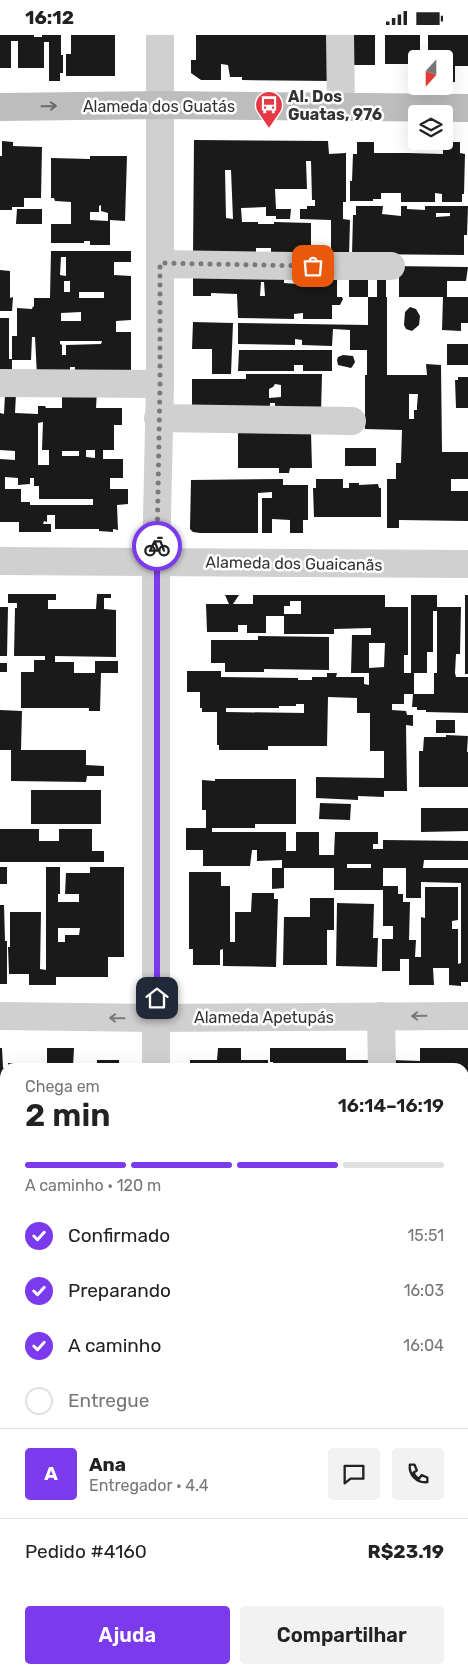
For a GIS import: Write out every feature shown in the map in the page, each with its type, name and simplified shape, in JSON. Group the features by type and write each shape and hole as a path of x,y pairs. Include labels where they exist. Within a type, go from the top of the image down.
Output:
{"street":[{"path":"156,1063 156,561 160,384 160,35"},
{"path":"340,35 340,107"},
{"name":"Alameda dos Guatás","path":"0,107 160,105 468,108"},
{"path":"160,263 390,266"},
{"path":"0,383 160,384"},
{"path":"158,418 352,421"},
{"name":"Alameda dos Guaicanãs","path":"0,561 468,564"},
{"name":"Alameda Apetupás","path":"0,1017 157,1018 468,1015"},
{"path":"381,1016 382,1063"}],"building":[{"path":"0,35 34,35 34,37 42,37 42,35 61,35 63,73 60,73 60,81 49,81 49,42 44,42 44,68 18,68 18,41 11,41 11,68 0,68"},
{"path":"71,35 115,35 115,76 66,76 66,54 71,54"},
{"path":"196,35 331,35 334,81 242,80 242,77 230,77 228,65 221,64 221,80 201,80 191,73 191,60 196,60"},
{"path":"354,35 375,35 375,65 354,65"},
{"path":"385,35 420,35 420,50 408,50 408,64 385,64"},
{"path":"428,35 468,35 468,66 455,66 455,82 453,82 453,50 428,50"},
{"path":"194,140 328,141 329,154 346,153 346,202 343,202 343,219 350,220 349,257 331,257 331,220 300,219 300,209 307,209 307,206 315,206 315,200 312,200 311,161 306,161 307,189 275,189 276,209 291,209 290,219 276,219 276,216 266,216 266,207 241,208 242,222 258,222 258,224 274,224 274,222 311,223 311,257 271,257 271,248 256,248 256,257 193,256","holes":["225,170 231,170 233,219 226,218"]},
{"path":"2,141 13,142 13,146 42,147 41,198 24,198 24,207 12,207 12,210 0,210 0,156 2,156"},
{"path":"357,142 374,142 374,153 443,154 443,150 453,150 453,142 460,142 460,153 465,154 462,202 442,202 442,194 435,193 435,202 401,202 401,193 381,193 381,199 373,199 373,201 350,201 353,154 357,154"},
{"path":"90,156 127,156 125,221 110,220 110,245 90,245 90,241 84,241 84,243 51,243 51,224 71,224 71,202 55,201 54,198 51,198 51,158 90,159","holes":["101,205 101,211 108,213 108,221 90,220 90,212 99,212 99,206"]},
{"path":"356,206 383,206 382,214 401,216 401,206 407,206 407,209 425,210 425,206 468,206 467,235 464,235 464,255 352,254 353,215 356,215","holes":["436,213 450,213 450,216 436,217"]},
{"path":"17,209 42,209 42,224 16,224"},
{"path":"51,251 131,251 131,262 114,262 114,275 131,276 131,320 116,321 116,332 131,332 131,377 74,376 75,367 70,367 70,376 37,376 35,337 32,337 31,360 12,360 12,376 0,375 0,318 9,318 9,359 12,359 12,336 17,336 17,308 32,309 34,307 34,298 50,298","holes":["61,257 66,257 66,276 60,275","64,281 70,281 70,292 64,292","79,292 104,292 104,298 79,298","81,312 81,321 61,321 61,313","60,341 102,341 101,344 66,345 66,355 62,355"]},
{"path":"391,266 468,267 466,281 447,281 447,297 468,297 468,323 461,323 461,331 442,330 443,297 399,297 399,272"},
{"path":"0,270 10,271 10,298 13,297 12,311 0,311"},
{"path":"193,272 284,273 284,283 297,284 297,273 337,274 337,297 342,297 343,299 340,305 332,305 332,319 303,319 303,313 294,314 294,319 238,318 237,294 211,293 211,296 193,296","holes":["261,282 264,282 265,296 260,296"]},
{"path":"349,280 368,280 368,297 349,297"},
{"path":"377,280 386,280 387,375 427,375 426,364 441,365 442,452 468,452 468,479 451,479 451,491 468,491 468,521 399,520 399,528 387,528 387,479 396,479 396,463 401,463 402,430 365,429 367,350 350,350 350,330 333,329 332,346 302,345 302,340 295,339 295,345 238,344 238,323 368,325 368,297 377,297","holes":["409,394 418,394 417,410 414,410 414,419 409,419"]},
{"path":"410,307 416,309 420,316 419,325 412,331 406,329 404,325 405,312"},
{"path":"193,322 233,323 231,374 212,374 212,349 192,349"},
{"path":"447,344 468,344 468,365 447,365"},
{"path":"239,350 332,350 332,371 303,371 303,365 294,365 294,371 238,371"},
{"path":"343,355 353,356 355,362 351,368 338,365 338,357"},
{"path":"246,374 322,374 321,413 275,413 275,403 270,403 270,413 192,412 192,379 246,379","holes":["275,384 281,385 281,397 269,398 269,389"]},
{"path":"458,377 468,377 468,408 456,408 455,380 458,380"},
{"path":"62,391 97,391 96,408 122,408 122,425 114,425 114,450 103,450 103,459 123,459 123,478 110,478 110,489 128,489 128,504 117,505 118,530 113,529 113,532 99,531 99,529 55,529 55,515 47,515 47,522 44,521 43,524 51,524 51,532 19,532 19,522 0,522 0,459 15,460 15,451 0,450 0,413 4,414 5,394 16,394 15,413 38,414 38,406 62,408","holes":["43,422 42,450 49,450 49,465 38,465 38,423","86,450 95,450 95,458 86,457","62,451 79,451 79,456 62,456","5,477 18,478 18,485 30,484 30,478 34,478 34,486 39,486 39,499 93,499 93,505 30,505 30,502 21,502 21,489 5,489"]},
{"path":"238,432 311,432 312,468 290,468 289,473 279,473 279,468 238,468"},
{"path":"345,448 376,448 376,466 345,466"},
{"path":"283,479 283,485 308,485 308,520 303,520 303,533 290,533 290,520 272,519 272,533 262,533 262,498 272,498 272,492 258,493 258,533 200,533 193,532 190,529 191,480"},
{"path":"316,479 343,479 343,488 349,488 349,483 359,483 359,485 378,484 379,488 381,488 381,517 314,517 313,488 316,488"},
{"path":"8,594 56,594 56,600 48,600 48,609 96,609 97,594 111,594 111,598 104,598 104,609 116,610 116,657 55,656 55,662 74,662 74,673 95,673 95,661 118,661 118,673 101,673 100,711 89,711 89,708 21,708 21,672 34,672 34,660 45,660 45,656 14,656 15,608 17,608 17,603 8,603"},
{"path":"225,595 239,595 233,604 253,604 253,595 385,595 385,607 408,607 408,655 404,655 404,673 411,673 411,595 437,595 437,607 461,607 460,654 456,654 455,673 456,677 468,677 468,713 417,710 417,707 412,707 413,694 404,694 404,704 392,704 392,710 406,711 407,715 413,715 413,726 406,725 407,791 384,791 384,797 358,796 358,800 316,798 316,777 384,778 384,751 370,751 370,713 357,713 357,698 328,697 327,746 268,746 268,750 219,750 219,745 217,745 217,712 202,712 202,708 200,708 200,692 187,692 187,671 221,671 221,677 298,678 298,680 312,680 312,677 327,677 327,673 337,673 336,677 364,677 364,684 369,685 369,673 351,673 352,635 371,635 371,628 334,629 334,634 284,634 284,616 266,616 266,633 247,633 247,625 238,625 238,632 207,632 206,604 229,604","holes":["290,601 301,601 301,614 284,614 284,606 290,606","433,611 437,611 437,673 434,673 434,694 414,694 414,673 427,673 427,652 433,652","369,643 385,643 384,667 369,668","296,704 304,704 304,713 226,712 226,708 279,708 279,706 296,706"]},
{"path":"465,595 468,595 468,674 465,674"},
{"path":"0,607 8,607 7,656 0,656"},
{"path":"258,636 329,637 329,670 264,669 264,672 225,672 225,663 211,663 211,640 258,640"},
{"path":"0,663 7,663 7,672 0,672"},
{"path":"0,710 22,711 21,750 86,750 86,765 104,766 104,776 87,776 86,782 11,781 11,750 0,750"},
{"path":"436,720 455,720 455,733 436,733"},
{"path":"446,735 468,736 468,787 419,787 419,751 423,751 424,737 446,737"},
{"path":"215,779 296,779 296,824 255,824 255,828 212,828 212,832 286,832 286,851 296,851 296,832 319,832 319,855 334,855 335,832 378,832 378,844 373,844 373,849 383,849 383,840 468,841 468,860 424,860 423,868 468,868 468,982 461,982 461,986 449,985 449,968 433,968 434,985 409,985 409,959 400,959 400,971 382,971 382,939 393,939 393,926 383,926 383,890 334,890 334,868 284,868 284,888 272,889 272,868 282,868 282,860 257,861 257,850 252,850 250,866 203,866 203,850 186,850 186,828 206,828 206,810 202,810 202,780 215,781","holes":["347,864 371,864 371,868 347,868","383,868 406,868 406,898 421,898 421,882 461,883 461,963 458,964 458,929 452,929 452,921 458,920 458,887 425,887 425,918 421,917 421,957 415,957 416,940 409,940 410,902 403,902 403,894 398,894 398,886 383,886"]},
{"path":"31,790 101,790 101,824 31,824"},
{"path":"320,803 351,804 350,820 319,819"},
{"path":"421,808 468,808 468,831 421,832"},
{"path":"0,829 39,829 39,841 59,841 59,829 92,829 92,851 104,851 104,862 0,862"},
{"path":"0,867 7,867 7,884 0,884"},
{"path":"46,867 60,867 60,894 58,894 58,902 79,902 79,894 65,894 66,873 90,873 90,867 124,867 124,957 108,957 108,977 56,977 56,985 29,985 29,974 9,974 10,912 41,912 40,969 46,970","holes":["58,928 80,928 79,935 65,935 65,942 58,942"]},
{"path":"189,872 221,872 221,886 230,886 230,942 235,942 235,912 251,912 252,893 274,893 274,899 278,899 276,967 223,966 223,949 220,950 220,965 193,965 193,949 189,949"},
{"path":"310,898 334,898 334,930 327,930 327,965 283,965 284,917 310,917"},
{"path":"337,903 374,904 373,938 378,938 377,967 336,966"},
{"path":"0,905 4,905 5,941 7,941 7,984 0,984"},
{"path":"0,1048 2,1048 3,1063 0,1063"},
{"path":"47,1048 74,1048 73,1063 47,1063"},
{"path":"218,1048 241,1048 241,1060 268,1060 268,1063 190,1063 190,1060 217,1060"},
{"path":"270,1048 346,1048 346,1060 372,1060 372,1063 270,1062"},
{"path":"420,1048 468,1048 468,1063 392,1063 392,1060 420,1061"},
{"path":"97,1060 119,1060 119,1063 97,1063"}],"way so far":[{"path":"157,546 160,263 313,266"}],"place":[{"name":"Al. Dos Guatas, 976","path":"269,129"}],"route":[{"path":"157,546 157,998"}]}
